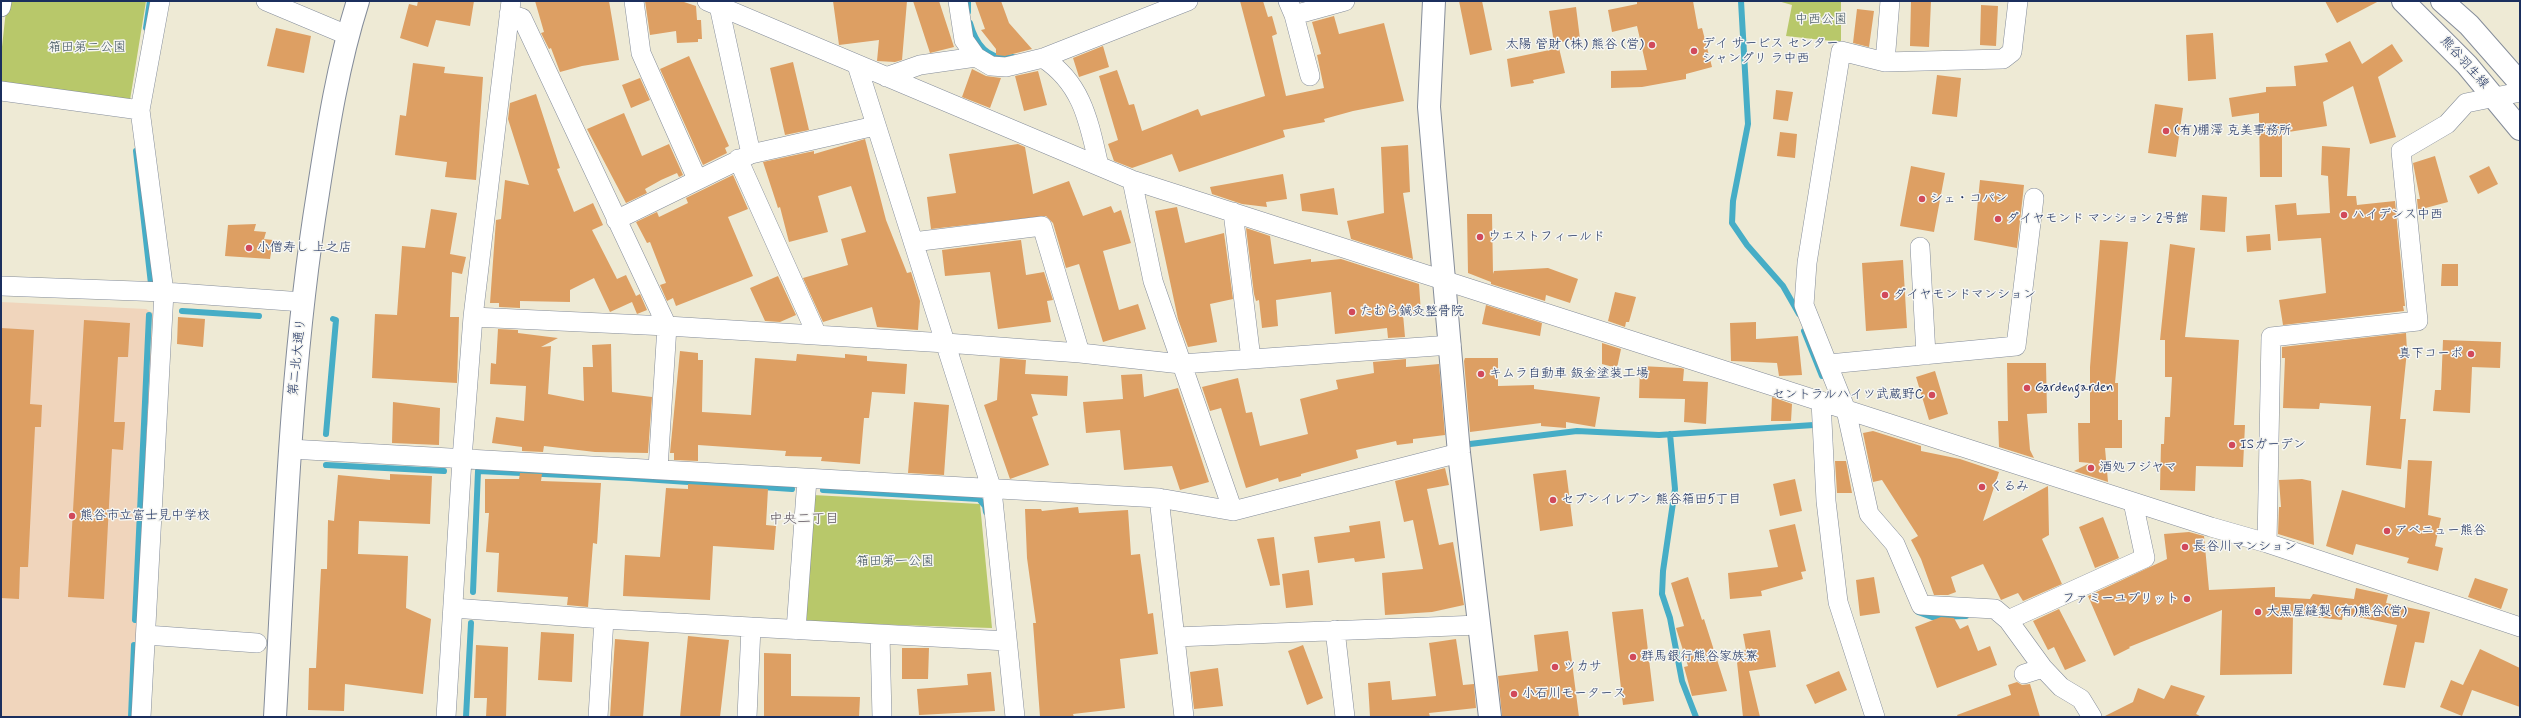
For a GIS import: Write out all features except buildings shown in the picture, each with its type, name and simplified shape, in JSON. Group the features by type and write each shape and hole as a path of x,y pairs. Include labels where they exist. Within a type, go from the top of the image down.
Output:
{"street":[{"path":"1,7 2,1"},
{"path":"141,717 164,292 140,110 160,1"},
{"path":"266,1 347,36"},
{"name":"第二北大通り","path":"275,717 290,449 303,302 329,120 347,36 358,1"},
{"path":"634,1 640,53 696,179"},
{"path":"958,1 964,40 976,57 991,66 1006,67 1043,58 1188,1"},
{"path":"1310,76 1291,8 1345,1"},
{"path":"1434,1 1429,107 1446,282 1458,453 1490,717"},
{"path":"1885,62 1890,1"},
{"path":"2018,1 2012,52 2003,59 1885,62 1841,51 1807,263 1804,305 1829,364 1846,410 1869,514 1895,544 1921,606 1995,609 2008,620 2042,668 2061,687 2081,699 2092,717"},
{"name":"熊谷羽生線","path":"2403,1 2448,44 2520,129"},
{"path":"2442,1 2474,31 2520,83"},
{"path":"817,335 744,156 713,4 747,9 857,65 1132,180 2132,502 2267,543 2520,627"},
{"path":"510,8 522,18 616,220 668,326 658,469"},
{"path":"446,717 462,459 473,317 510,8"},
{"path":"886,77 920,64 976,57"},
{"path":"1043,58 1055,66 1072,84 1086,111 1099,166"},
{"path":"857,65 875,126 992,490 1016,717"},
{"path":"1,91 140,110"},
{"path":"2267,543 2270,337 2418,321 2401,151 2447,124 2466,103 2520,92"},
{"path":"616,220 744,156 875,126"},
{"path":"1132,180 1153,281 1233,511"},
{"path":"1829,364 2016,346 2034,198"},
{"path":"1233,212 1251,359"},
{"path":"913,242 1042,226 1080,353"},
{"path":"1920,247 1926,355"},
{"path":"1,286 164,292 303,302"},
{"path":"473,317 668,326 946,343 1080,353 1181,364 1451,345"},
{"path":"1821,401 1826,501 1838,602 1875,717"},
{"path":"290,449 658,469 992,490 1159,498 1233,511 1458,453"},
{"path":"796,630 807,479"},
{"path":"1159,498 1184,717"},
{"path":"2008,620 2145,558 2132,502"},
{"path":"453,608 604,619 1007,641"},
{"path":"598,717 604,619"},
{"path":"1174,638 1479,625"},
{"path":"747,717 751,627"},
{"path":"1335,630 1345,717"},
{"path":"146,635 257,643"},
{"path":"880,635 882,717"},
{"path":"2024,674 2042,668"}],"shaded area":[{"name":"熊谷市立富士見中学校","path":"1,302 146,309 156,315 132,717 1,717"}],"green space":[{"name":"箱田第二公園","path":"7,1 146,1 130,100 1,85 1,56"},
{"name":"中西公園","path":"1778,1 1841,1 1841,42 1786,36 1792,5"},
{"name":"箱田第一公園","path":"813,495 980,504 992,628 805,622"}],"waterway":[{"path":"146,28 150,1"},
{"path":"968,1 968,12"},
{"path":"1741,1 1748,124 1733,201 1732,223 1747,245 1783,286 1799,314"},
{"path":"970,23 976,38 990,54 1005,58 1013,57"},
{"path":"136,151 151,284"},
{"path":"182,311 259,316"},
{"path":"135,620 149,315"},
{"path":"326,434 336,320 333,319"},
{"path":"1804,331 1822,376"},
{"path":"1470,444 1577,431 1659,435 1814,425"},
{"path":"1670,434 1675,489 1663,571 1662,594 1670,618 1682,681 1696,717"},
{"path":"326,465 444,471"},
{"path":"473,592 478,471 629,478 792,489"},
{"path":"823,490 979,499 985,506 986,512"},
{"path":"1918,612 1932,617 1966,616"},
{"path":"466,717 471,623"},
{"path":"131,717 134,645"}],"place":[{"name":"太陽 管財 (株) 熊谷 (営)","path":"1652,45"},
{"name":"デイ サービス センター シャングリ ラ中西","path":"1694,51"},
{"name":"(有)棚澤 克美事務所","path":"2166,131"},
{"name":"シェ・コパン","path":"1922,199"},
{"name":"ハイデンス中西","path":"2344,215"},
{"name":"ダイヤモンド マンション 2号館","path":"1998,219"},
{"name":"ウエストフィールド","path":"1480,237"},
{"name":"小僧寿し 上之店","path":"249,248"},
{"name":"ダイヤモンドマンション","path":"1885,295"},
{"name":"たむら鍼灸整骨院","path":"1352,312"},
{"name":"真下コーポ","path":"2471,354"},
{"name":"キムラ自動車 鈑金塗装工場","path":"1481,374"},
{"name":"Gardengarden","path":"2027,388"},
{"name":"セントラルハイツ武蔵野C","path":"1932,395"},
{"name":"ISガーデン","path":"2232,445"},
{"name":"酒処フジヤマ","path":"2091,468"},
{"name":"くるみ","path":"1982,487"},
{"name":"セブンイレブン 熊谷箱田5丁目","path":"1553,500"},
{"name":"熊谷市立富士見中学校","path":"72,516"},
{"name":"アベニュー熊谷","path":"2387,531"},
{"name":"長谷川マンション","path":"2185,547"},
{"name":"ファミーユプリット","path":"2187,599"},
{"name":"大黒屋縫製 (有)熊谷(営)","path":"2258,612"},
{"name":"群馬銀行熊谷家族寮","path":"1633,657"},
{"name":"ツカサ","path":"1555,667"},
{"name":"小石川モータース","path":"1514,694"}],"district":[{"name":"中央二丁目","path":"804,520"}]}
